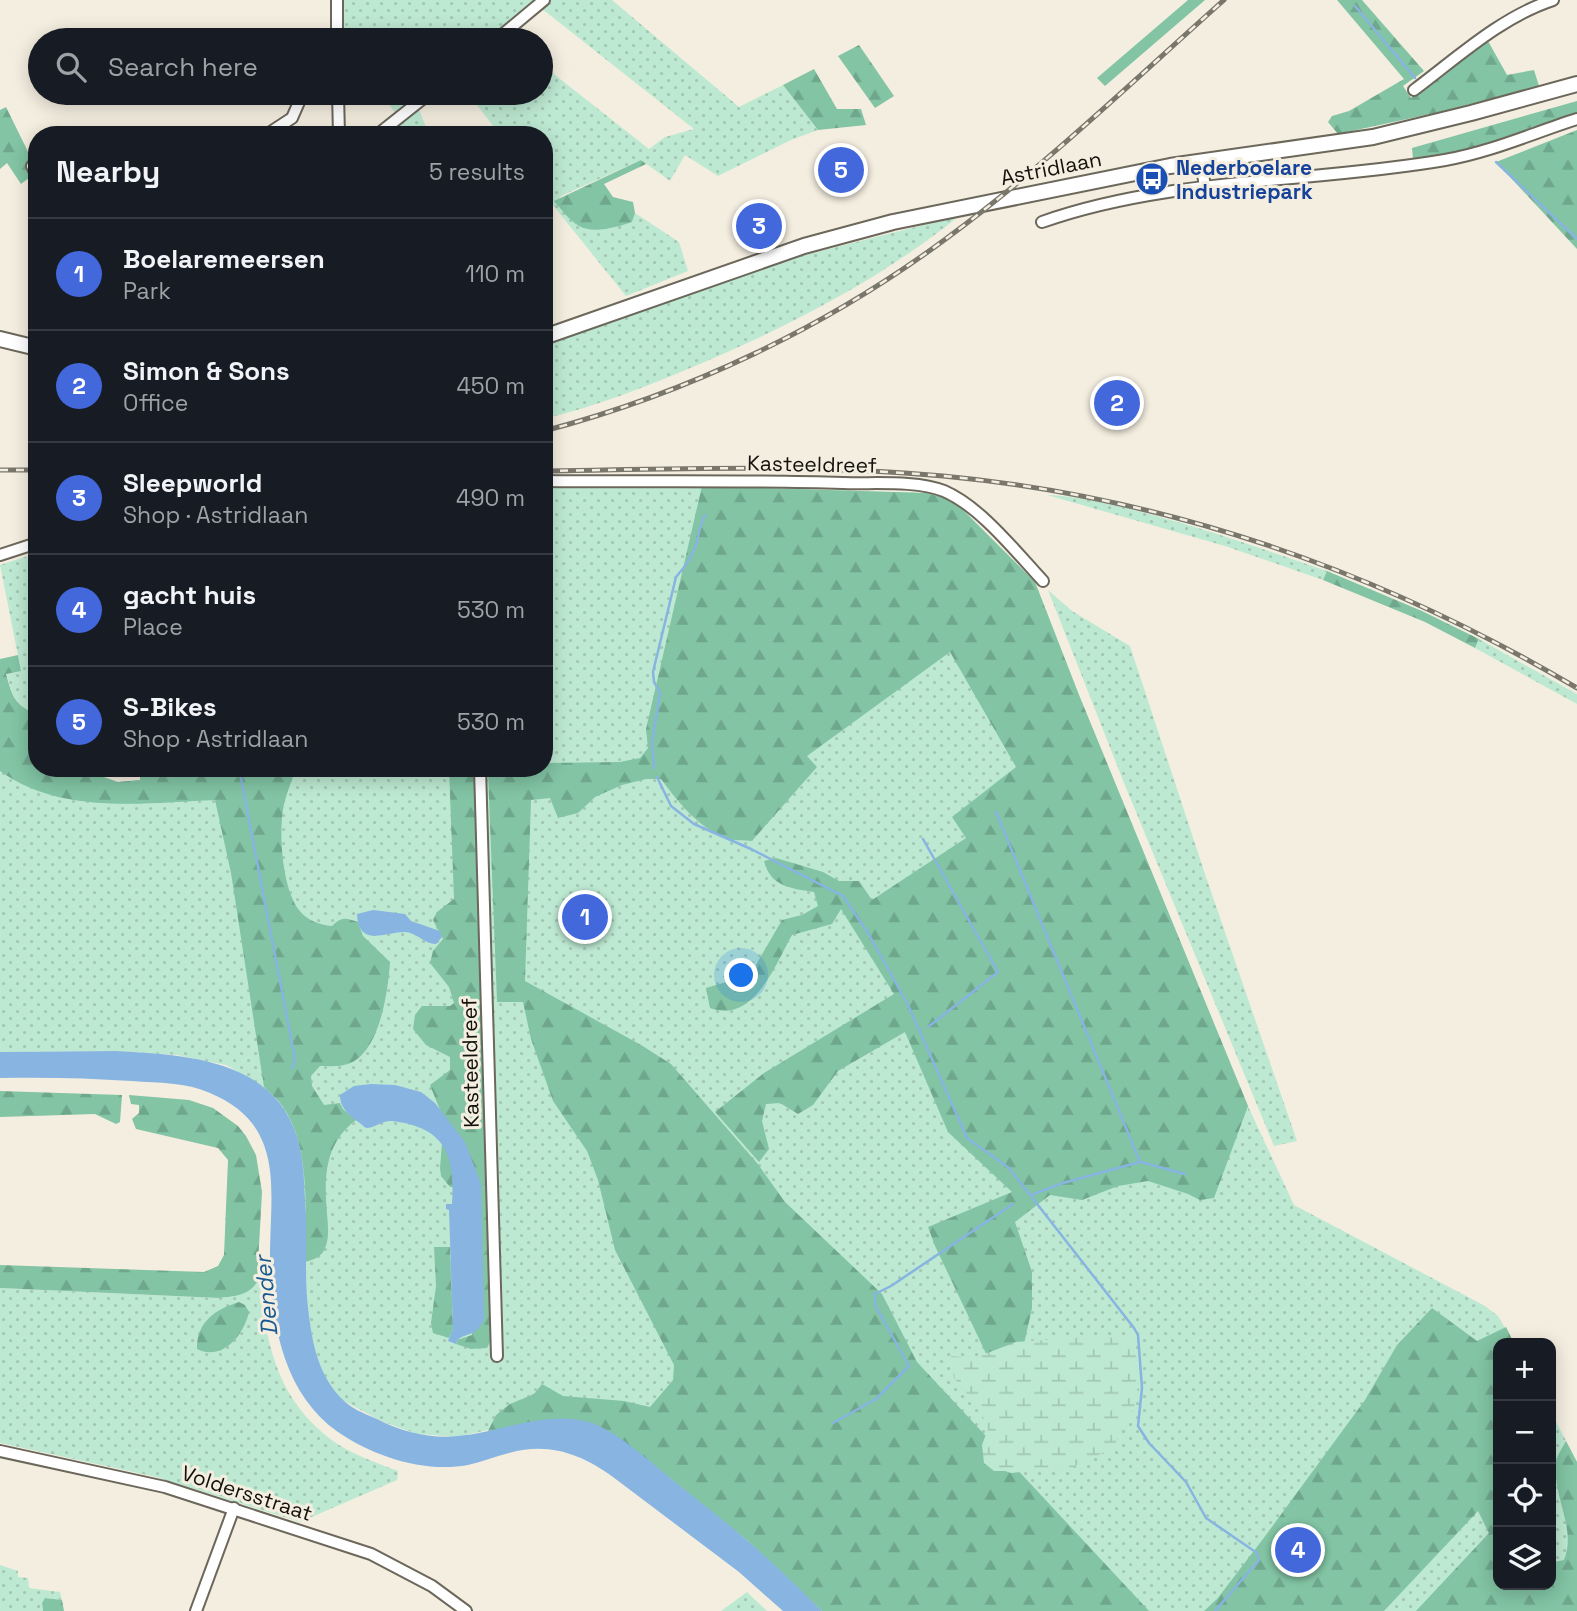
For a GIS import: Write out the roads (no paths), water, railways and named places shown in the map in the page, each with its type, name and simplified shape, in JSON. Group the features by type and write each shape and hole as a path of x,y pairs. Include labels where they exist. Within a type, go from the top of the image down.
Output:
{"main road":[{"name":"Astridlaan","path":"553,334 804,246 886,224 1200,161 1373,136 1577,84"},
{"path":"0,339 28,346"}],"street":[{"path":"510,28 544,0"},
{"path":"1414,90 1497,29 1536,6 1553,0"},
{"path":"337,1 337,28"},
{"path":"280,126 292,118 298,105"},
{"path":"339,105 340,126"},
{"path":"388,126 415,105"},
{"path":"1042,222 1151,196 1205,187 1443,160 1500,146 1577,119"},
{"path":"1200,161 1205,187"},
{"name":"Kasteeldreef","path":"553,481 814,482 910,485 943,491 971,509 1006,541 1043,581"},
{"path":"0,555 28,546"},
{"name":"Kasteeldreef","path":"480,777 497,1356"},
{"name":"Voldersstraat","path":"0,1451 165,1487 370,1554 432,1586 466,1611"},
{"path":"195,1611 234,1508"}],"water":[{"path":"373,910 405,914 411,921 440,931 442,937 436,944 405,932 368,935 362,931 357,914"},
{"name":"Dender","path":"116,1051 170,1055 223,1066 247,1076 268,1091 285,1111 297,1137 303,1166 307,1291 313,1338 318,1360 327,1380 345,1402 396,1428 437,1436 474,1434 556,1419 573,1419 600,1426 634,1448 731,1527 822,1611 783,1611 739,1572 613,1477 577,1456 551,1450 524,1450 468,1465 434,1467 384,1456 338,1432 303,1396 291,1375 276,1327 270,1251 271,1181 262,1139 251,1122 234,1106 210,1093 182,1085 82,1078 0,1078 0,1052"},
{"path":"395,1085 421,1092 435,1103 465,1142 481,1184 484,1319 475,1331 457,1340 456,1344 448,1341 453,1329 449,1210 446,1209 446,1204 452,1204 449,1158 436,1137 425,1130 392,1121 366,1128 348,1114 342,1106 340,1095 354,1086"}],"waterway":[{"path":"1355,6 1415,78"},
{"path":"1496,162 1577,239"},
{"path":"654,768 652,742 660,693 654,682 653,672 676,577 693,552 705,515"},
{"path":"241,777 295,1059 292,1068"},
{"path":"657,777 671,806 694,824 751,849 843,896 868,933 908,1005 967,1138 1009,1168 1134,1328 1138,1335 1142,1388 1138,1426 1149,1443 1186,1482 1206,1518 1257,1553 1259,1560 1215,1611"},
{"path":"996,812 1140,1162 1063,1183 1031,1195"},
{"path":"923,839 998,972 928,1027"},
{"path":"1141,1162 1185,1174"},
{"path":"833,1423 876,1399 909,1366 875,1305 875,1294 1013,1204"}],"railway":[{"path":"553,428 651,397 754,354 805,328 901,270 1019,182 1224,0"},
{"path":"553,471 744,468 893,472 1027,486 1110,502 1192,522 1351,576 1428,609 1577,688"},
{"path":"0,470 28,470"}],"place":[{"name":"S-Bikes","path":"841,170"},
{"name":"Nederboelare Industriepark","path":"1152,179"},
{"name":"Sleepworld","path":"759,226"},
{"name":"Simon & Sons","path":"1117,403"},
{"name":"Boelaremeersen","path":"585,917"},
{"name":"gacht huis","path":"1298,1550"}]}
